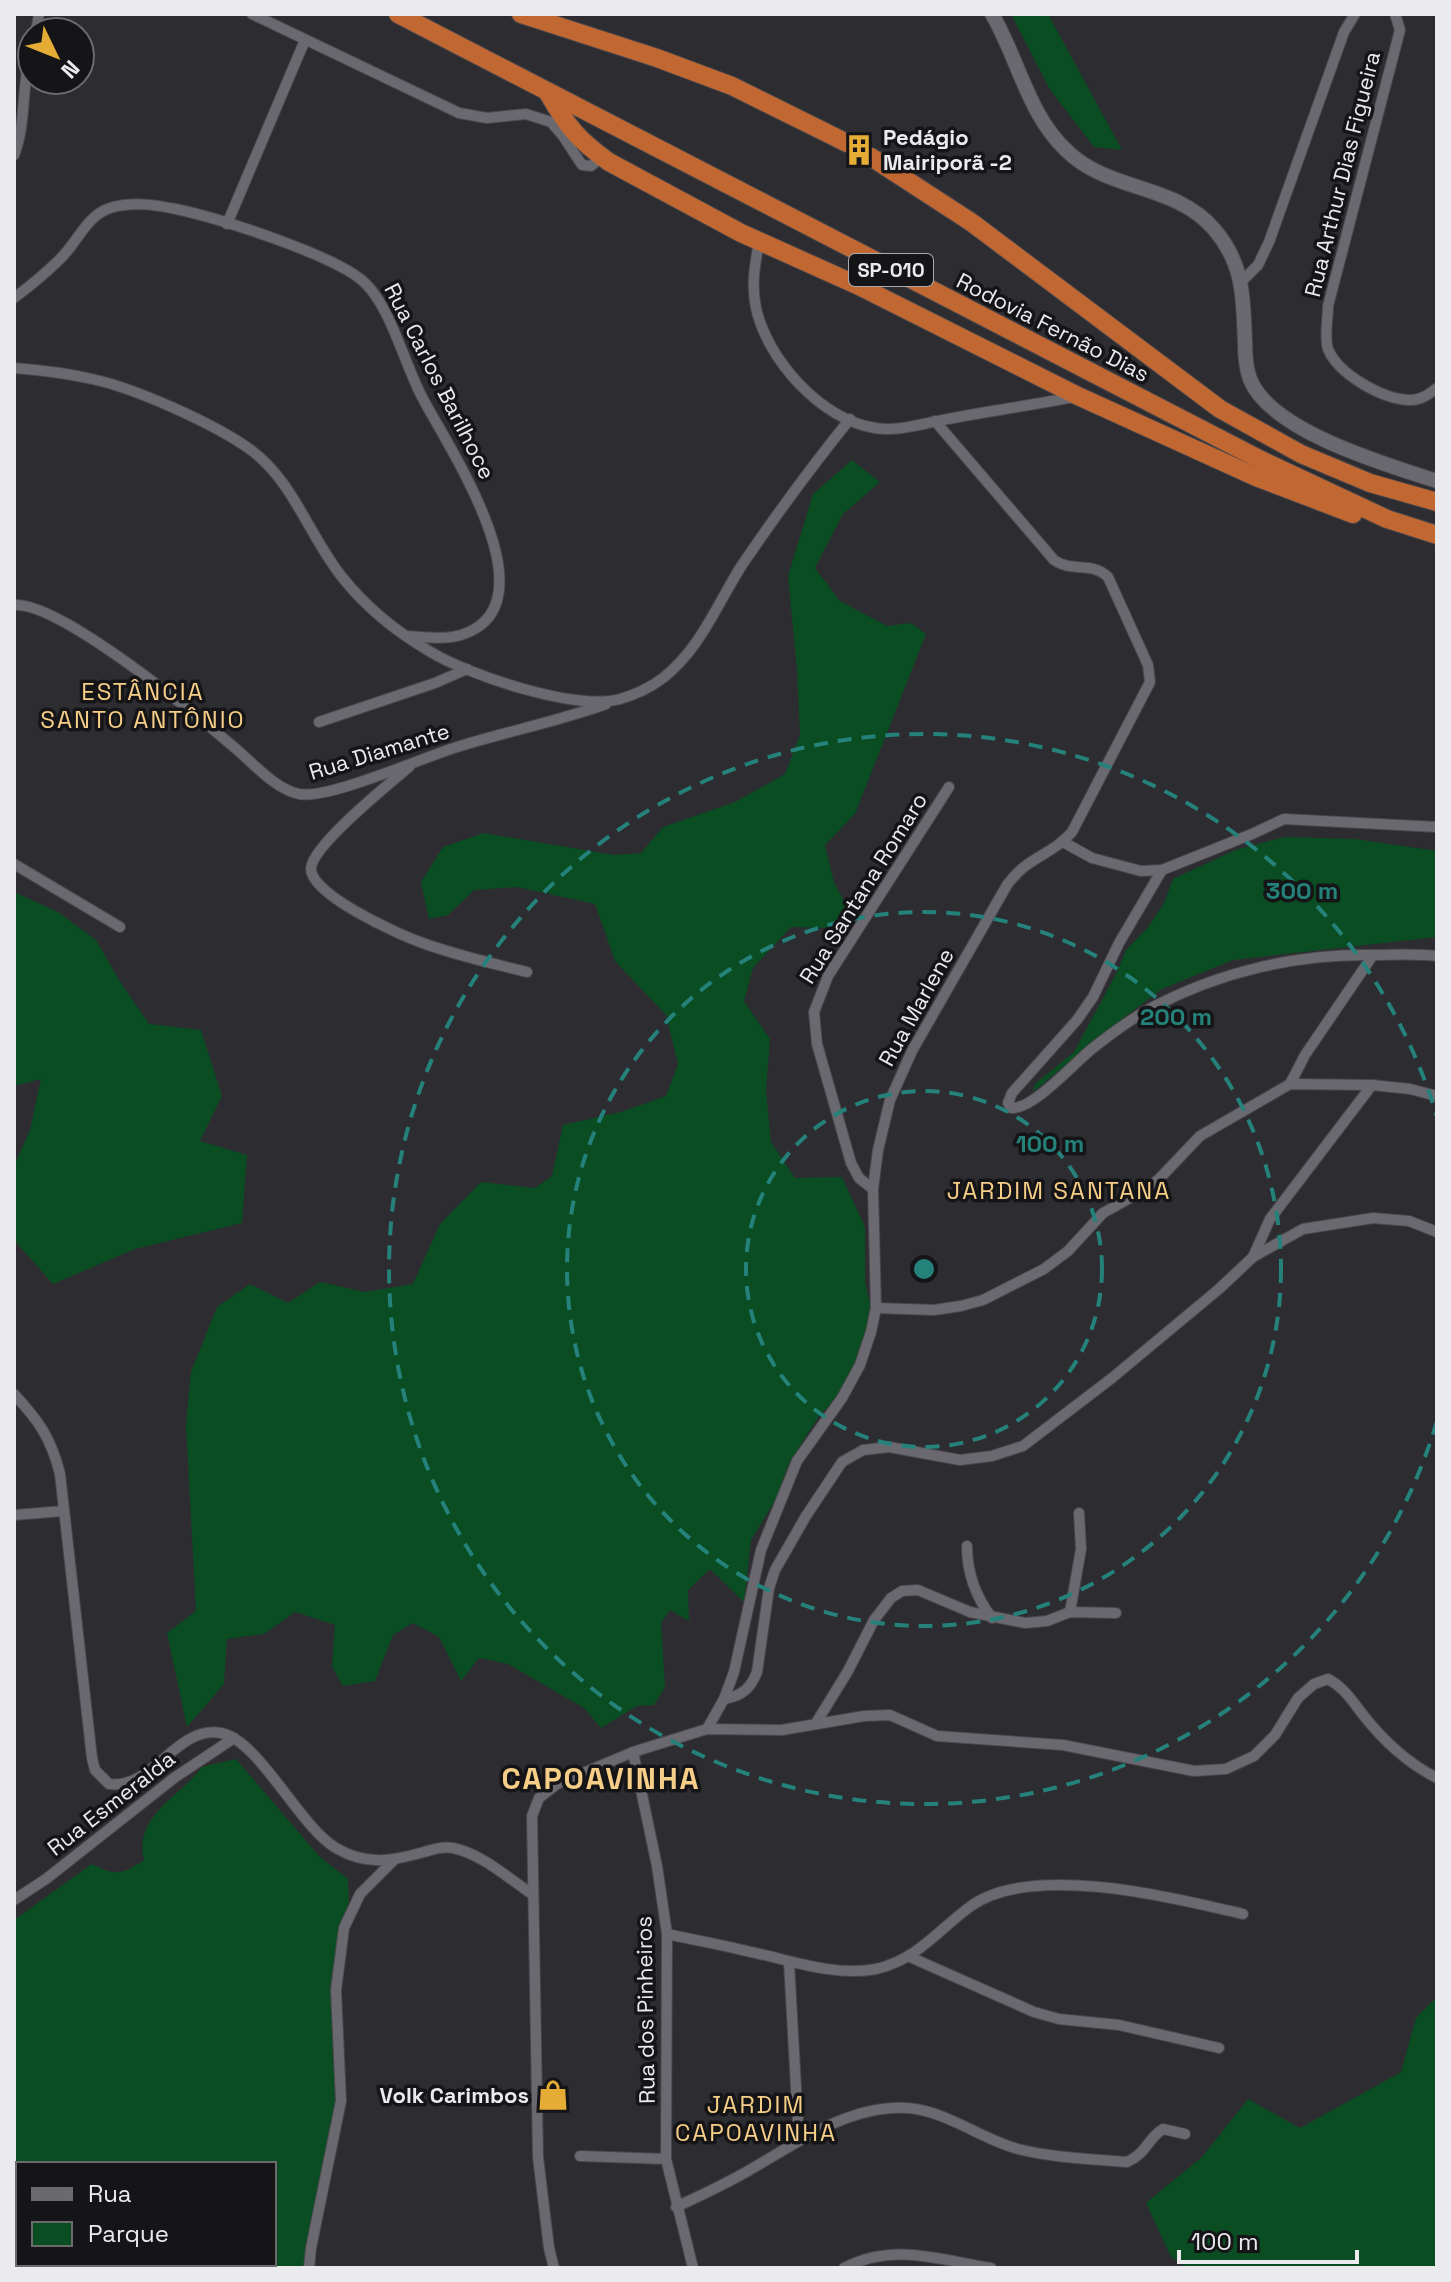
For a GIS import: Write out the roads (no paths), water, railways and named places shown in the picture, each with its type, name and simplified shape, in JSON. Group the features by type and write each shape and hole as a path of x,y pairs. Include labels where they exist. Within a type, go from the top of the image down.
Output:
{"highway":[{"name":"Rodovia Fernão Dias","path":"398,14 1248,454 1387,519 1437,535"},
{"path":"521,14 732,86 847,143"},
{"path":"548,93 567,126 602,157 759,242 859,286 1078,396 1294,494 1362,517 1387,519"},
{"name":"Rodovia Fernão Dias","path":"871,157 971,222 1220,409 1301,454 1370,483 1437,502"},
{"path":"1370,483 1385,477 1437,490"}],"street":[{"path":"252,14 459,113 487,118 526,114 551,122 582,165 591,166 602,157"},
{"path":"992,14 1038,112 1051,134 1068,152 1098,171 1160,193 1193,209 1217,233 1242,281 1250,379 1273,409 1317,436 1437,481"},
{"name":"Rua Arthur Dias Figueira","path":"1242,281 1258,265 1269,242 1344,32 1355,14"},
{"name":"Rua Arthur Dias Figueira","path":"1395,14 1400,30 1328,306 1327,346 1336,364 1358,381 1409,400 1426,397 1437,388"},
{"path":"227,224 305,40"},
{"path":"14,155 19,143 22,96"},
{"name":"Rua Carlos Barilhoce","path":"14,298 60,259 85,227 108,209 137,204 163,207 227,224 337,264 365,283 382,306 422,398 482,507 497,559 498,580 493,607 475,629 444,638 406,636"},
{"path":"759,242 753,292 764,332 776,355 802,387 823,404 850,419 875,428 904,427 1078,396"},
{"path":"14,368 96,379 201,422 252,451 271,467 284,484 343,578 363,600 430,652 507,684 565,698 595,701 619,699"},
{"name":"Rua Diamante","path":"14,605 38,609 58,619 129,665 188,708 288,790 299,794 326,793 458,747 557,721 619,699 662,678 701,637 740,568 803,477 850,419"},
{"name":"Rua Marlene","path":"707,1729 724,1699 734,1672 756,1571 797,1461 842,1398 860,1365 871,1332 876,1308 873,1189 887,1109 912,1051 1016,872 1063,842 1079,820 1150,682 1148,665 1108,577 1097,569 1067,568 1054,560 935,421"},
{"path":"319,722 467,669"},
{"path":"416,761 340,829 317,854 311,873 329,895 418,942 527,972"},
{"name":"Rua Santana Romaro","path":"873,1189 859,1178 851,1163 817,1044 814,1012 828,976 949,787"},
{"path":"1063,842 1092,858 1141,871 1162,870 1284,819 1437,827"},
{"path":"14,864 120,927"},
{"path":"1162,870 1119,943 1093,997 1077,1020 1020,1082 1008,1100 1011,1108 1020,1108 1131,1020 1189,992 1281,960 1337,954 1412,952 1437,956"},
{"path":"1290,1084 1305,1055 1373,955"},
{"path":"876,1308 934,1310 961,1306 983,1300 1044,1269 1068,1251 1103,1213 1160,1178 1200,1136 1290,1084 1372,1085 1437,1096"},
{"path":"1253,1257 1270,1219 1372,1085"},
{"path":"724,1699 735,1697 752,1685 775,1570 842,1462 863,1450 889,1447 960,1460 992,1456 1023,1446 1112,1378 1253,1257 1303,1229 1373,1218 1409,1221 1437,1232"},
{"path":"14,1394 44,1429 53,1447 60,1474 92,1758 101,1778 109,1784 129,1783 199,1734 224,1733 253,1755 311,1826 335,1848 364,1860 394,1860 450,1847 481,1860 532,1894"},
{"path":"14,1515 64,1511"},
{"path":"1070,1612 1081,1549 1079,1513"},
{"path":"967,1546 967,1564 977,1595 993,1618"},
{"path":"816,1723 874,1620 891,1598 902,1591 918,1590 970,1612 1025,1623 1047,1621 1070,1612 1116,1613"},
{"path":"554,2268 538,2157 532,1816 539,1798 569,1778 633,1752 707,1729 782,1730 864,1716 890,1715 937,1736 1063,1745 1194,1771 1226,1769 1254,1756 1275,1735 1298,1698 1314,1684 1328,1679 1341,1686 1365,1718 1395,1748 1437,1778"},
{"name":"Rua Esmeralda","path":"14,1900 46,1879 164,1785 234,1738"},
{"name":"Rua dos Pinheiros","path":"633,1752 657,1866 667,1934 666,2159 693,2268"},
{"path":"309,2268 341,2101 336,1990 344,1928 360,1894 394,1860"},
{"path":"667,1934 789,1962 850,1970 876,1969 910,1957 971,1906 998,1891 1026,1886 1053,1884 1110,1889 1243,1914"},
{"path":"910,1957 1034,2012 1059,2019 1119,2025 1219,2048"},
{"path":"789,1962 799,2141"},
{"path":"676,2207 715,2189 799,2141 866,2111 918,2109 943,2115 994,2141 1019,2149 1127,2162 1141,2156 1155,2134 1163,2129 1185,2134"},
{"path":"580,2156 666,2159"},
{"path":"844,2268 896,2252 991,2268"}],"place":[{"name":"Pedágio Mairiporã -2","path":"859,150"},
{"name":"Volk Carimbos","path":"553,2095"}],"district":[{"name":"ESTÂNCIA SANTO ANTÔNIO","path":"143,705"},
{"name":"JARDIM SANTANA","path":"1059,1190"},
{"name":"CAPOAVINHA","path":"601,1778"},
{"name":"JARDIM CAPOAVINHA","path":"756,2118"}]}
